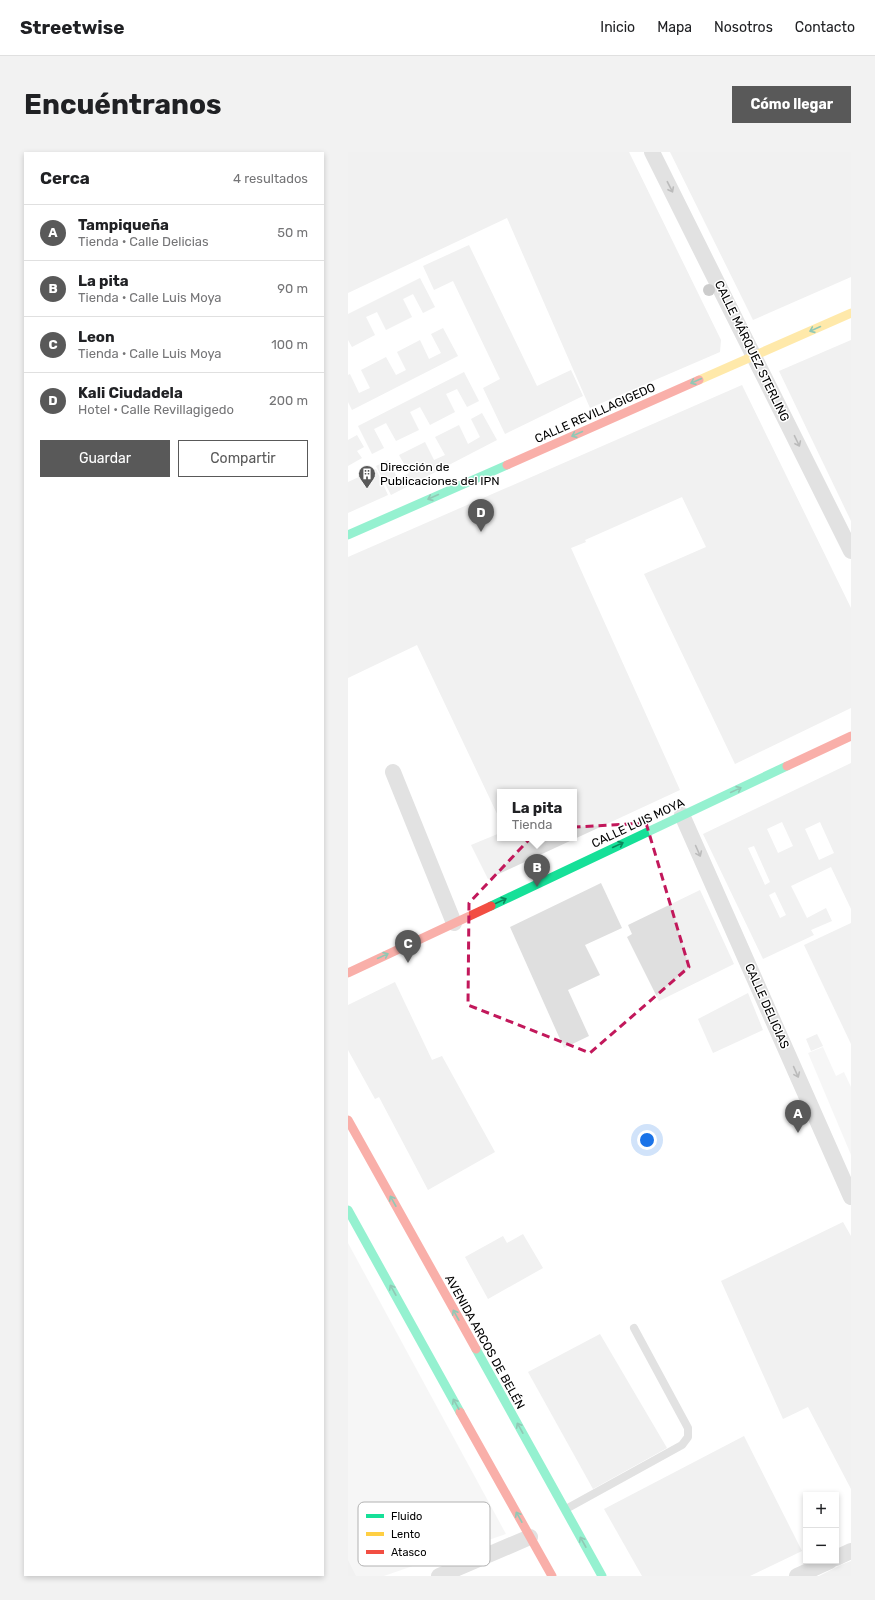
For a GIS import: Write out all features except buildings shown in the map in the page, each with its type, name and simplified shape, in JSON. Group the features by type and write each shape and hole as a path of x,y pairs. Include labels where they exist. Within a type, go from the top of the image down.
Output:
{"street":[{"name":"CALLE MÁRQUEZ STERLING","path":"652,152 851,551"},
{"name":"CALLE REVILLAGIGEDO","path":"348,535 851,313"},
{"name":"CALLE LUIS MOYA","path":"348,973 851,736"},
{"path":"393,772 454,923"},
{"name":"CALLE DELICIAS","path":"682,815 851,1198"},
{"name":"AVENIDA ARCOS DE BELÉN","path":"348,1120 602,1576"},
{"path":"348,1210 552,1576"},
{"path":"490,1554 530,1537"},
{"path":"839,1557 851,1551"},
{"path":"797,1576 823,1564"},
{"path":"440,1576 463,1566"}],"lane":[{"path":"565,1509 682,1445 688,1437 688,1428 634,1328"}],"highlighted area":[{"path":"646,823 689,967 590,1053 468,1005 469,903 539,829"}],"shaded area":[{"path":"823,1047 836,1076 844,1072 851,1087 851,1155 808,1053"},
{"path":"348,1243 489,1502 358,1502 358,1566 413,1566 384,1576 353,1576 348,1567"},
{"path":"490,1505 506,1534 490,1540"}],"traffic: fast":[{"path":"348,535 507,465"},
{"path":"491,906 787,766"},
{"path":"348,1210 460,1412"},
{"path":"476,1349 602,1576"}],"traffic: slow":[{"path":"699,380 851,313"}],"traffic: jam":[{"path":"507,465 699,380"},
{"path":"787,766 851,736"},
{"path":"348,973 491,906"},
{"path":"348,1120 476,1349"},
{"path":"460,1412 552,1576"}],"place":[{"name":"Dirección de Publicaciones del IPN","path":"367,489"},
{"name":"Kali Ciudadela","path":"481,532"},
{"name":"La pita","path":"537,887"},
{"name":"Leon","path":"408,963"},
{"name":"Tampiqueña","path":"798,1133"}]}
